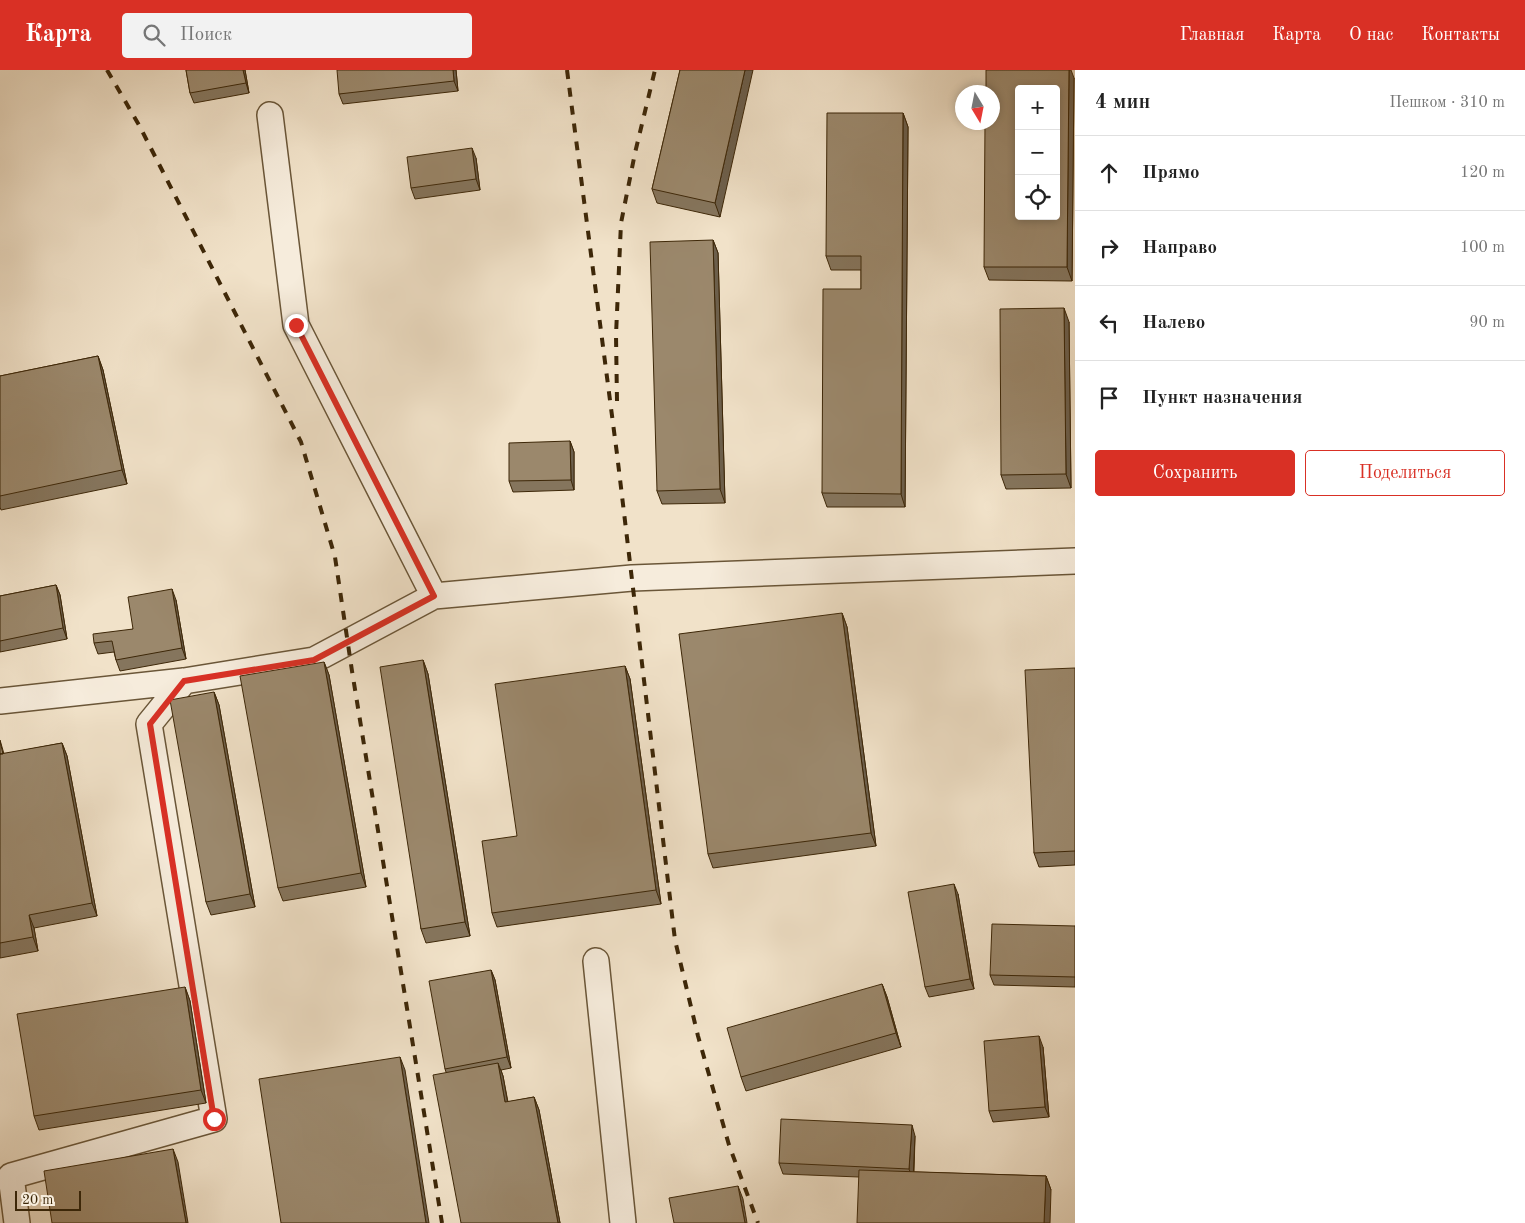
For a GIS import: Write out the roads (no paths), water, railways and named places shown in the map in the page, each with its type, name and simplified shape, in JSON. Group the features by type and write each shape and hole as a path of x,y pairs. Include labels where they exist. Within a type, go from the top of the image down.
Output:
{"street":[{"path":"270,115 296,325 434,596"},
{"path":"0,701 184,681 314,660 434,596 632,578 1075,561"},
{"path":"17,1223 11,1176 214,1119 150,724 184,681"},
{"path":"596,961 623,1223"}],"railway":[{"path":"107,70 139,125 301,442 335,557 442,1223"},
{"path":"567,70 617,454 675,940 698,1036 729,1145 758,1223"},
{"path":"617,401 616,335 621,223 635,153 655,70"}]}
